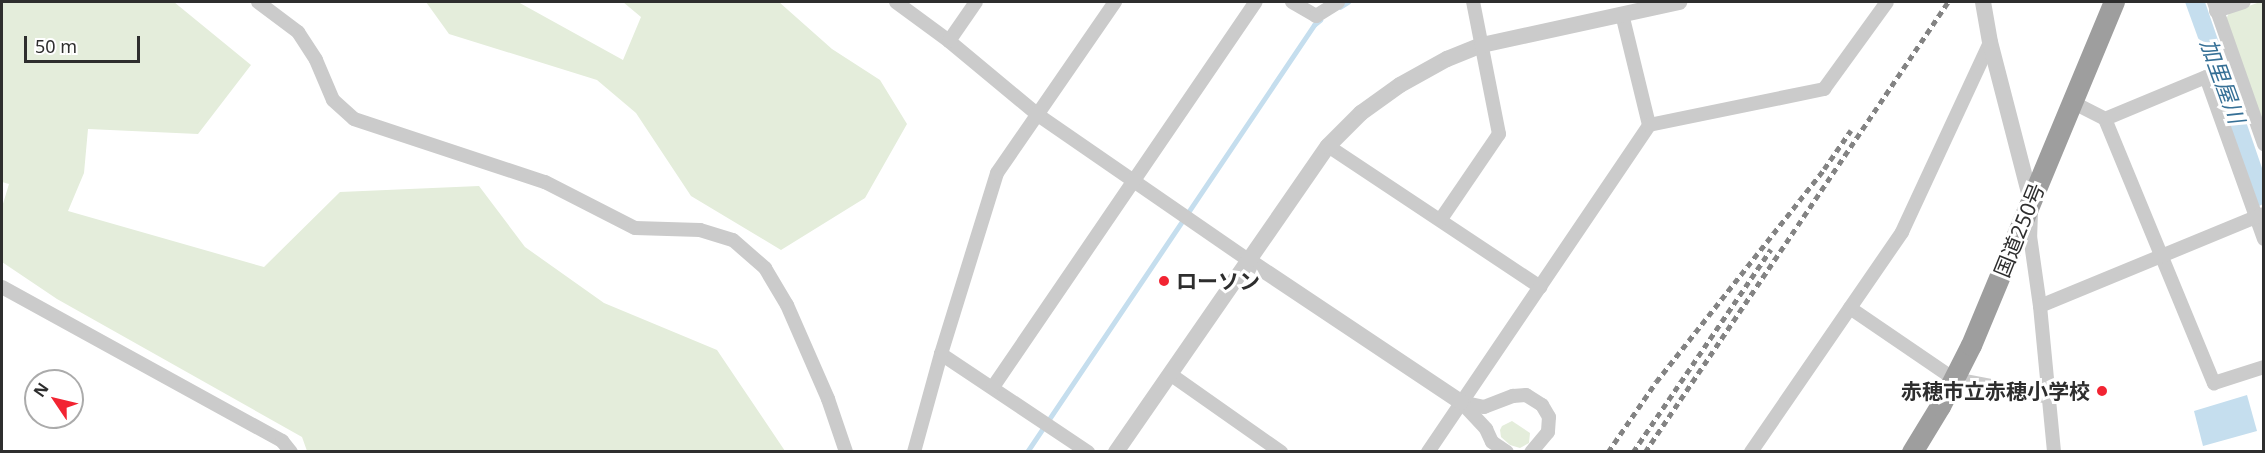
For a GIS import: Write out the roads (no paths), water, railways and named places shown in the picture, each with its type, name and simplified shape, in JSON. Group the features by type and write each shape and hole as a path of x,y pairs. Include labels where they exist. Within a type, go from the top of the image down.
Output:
{"highway":[{"name":"国道250号","path":"1912,452 1954,379 2114,2"}],"street":[{"path":"258,2 298,32 316,60 333,100 354,119 545,182 635,228 700,230 733,240 765,268 786,305 828,399 846,452"},
{"path":"896,2 949,41 1038,115 1248,260 1461,402 1486,429 1492,442 1507,452"},
{"path":"949,41 976,2"},
{"path":"914,452 941,354 997,172 1115,2"},
{"path":"993,387 1256,2"},
{"path":"1292,2 1316,16 1338,2"},
{"path":"1441,219 1498,134 1473,2"},
{"path":"1116,452 1328,146 1361,112 1400,85 1447,59 1482,45 1679,2"},
{"path":"1434,449 1461,402 1649,125 1824,89 1887,2"},
{"path":"1983,2 1990,42 2031,201 2030,236 2040,306 2049,397 2051,448"},
{"path":"2244,2 2215,7 2264,144"},
{"path":"1622,14 1649,125"},
{"path":"1751,452 1902,232 1990,42"},
{"path":"2105,119 2206,77 2260,215 2264,239"},
{"path":"2072,102 2105,119 2214,383 2264,367"},
{"path":"1328,146 1540,287"},
{"path":"2040,306 2260,215"},
{"path":"2,287 282,441 291,452"},
{"path":"1850,308 1954,379 2049,397"},
{"path":"941,354 1088,452"},
{"path":"1170,374 1281,452"},
{"path":"1461,402 1484,407 1513,396 1526,395 1542,405 1549,417 1548,432 1532,452"}],"water":[{"name":"加里屋川","path":"2185,2 2205,2 2263,171 2263,204 2259,206"},
{"path":"2247,395 2257,431 2203,446 2194,411"}],"waterway":[{"path":"1340,7 1348,2"},
{"path":"1027,452 1314,25 1320,20"}],"railway":[{"path":"1645,452 1948,2"},
{"path":"1608,452 1656,382 1824,169 1851,130"},
{"path":"1633,452 1771,249"}],"place":[{"name":"ローソン","path":"1164,281"},
{"name":"赤穂市立赤穂小学校","path":"2102,391"}]}
